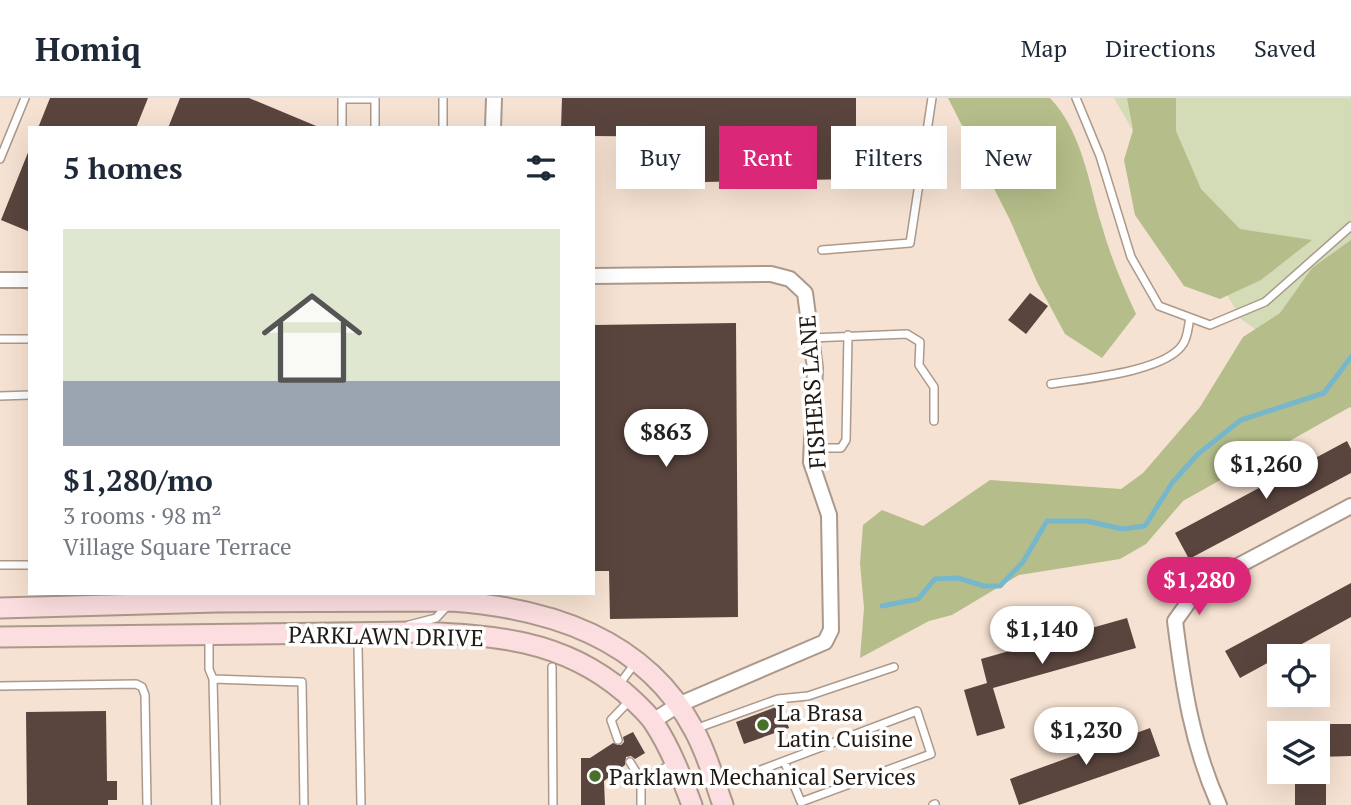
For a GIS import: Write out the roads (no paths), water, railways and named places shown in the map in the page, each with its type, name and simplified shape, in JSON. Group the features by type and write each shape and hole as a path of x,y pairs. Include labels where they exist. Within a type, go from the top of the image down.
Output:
{"main road":[{"name":"PARKLAWN DRIVE","path":"0,608 62,604 451,597 527,610 573,624 612,643 636,661 678,705 694,730 719,796"},
{"name":"PARKLAWN DRIVE","path":"0,637 376,632 438,633 538,645 570,656 597,670 653,720 676,762 692,805"}],"street":[{"path":"493,126 494,98"},
{"name":"FISHERS LANE","path":"595,276 771,274 790,279 804,293 815,368 811,462 829,515 831,630 824,642 678,705 653,720"},
{"path":"0,280 28,280"},
{"path":"1219,805 1203,768 1182,679 1175,621 1200,586 1351,506"}],"lane":[{"path":"0,159 25,98"},
{"path":"443,98 443,126"},
{"path":"822,250 910,243 932,98"},
{"path":"1076,98 1100,156 1130,257 1159,306 1210,325 1265,302 1351,226"},
{"path":"342,126 342,99 375,99 375,126"},
{"path":"1051,384 1135,371 1145,367 1175,352 1184,343 1191,318"},
{"path":"811,338 907,334 920,342 919,365 934,387 934,421"},
{"path":"812,448 841,448 846,439 848,335"},
{"path":"0,339 28,339"},
{"path":"0,396 28,395"},
{"path":"0,565 28,565"},
{"path":"376,632 436,618 451,597"},
{"path":"209,635 209,669 213,679 216,805"},
{"path":"358,647 361,805"},
{"path":"618,740 611,720 636,661"},
{"path":"552,667 553,805"},
{"path":"694,730 778,699 808,696 894,667"},
{"path":"213,679 302,682 304,805"},
{"path":"0,686 136,684 142,687 145,695 147,805"},
{"path":"719,796 784,761 917,711 930,754 801,802 784,761"},
{"path":"631,762 641,780 641,805"},
{"path":"641,780 676,762"}],"waterway":[{"path":"882,606 918,599 935,579 958,578 984,586 1000,586 1023,562 1047,521 1087,521 1122,529 1145,526 1172,483 1198,454 1241,420 1324,393 1351,357"}],"place":[{"name":"La Brasa Latin Cuisine","path":"763,725"},
{"name":"Parklawn Mechanical Services","path":"595,776"}]}
